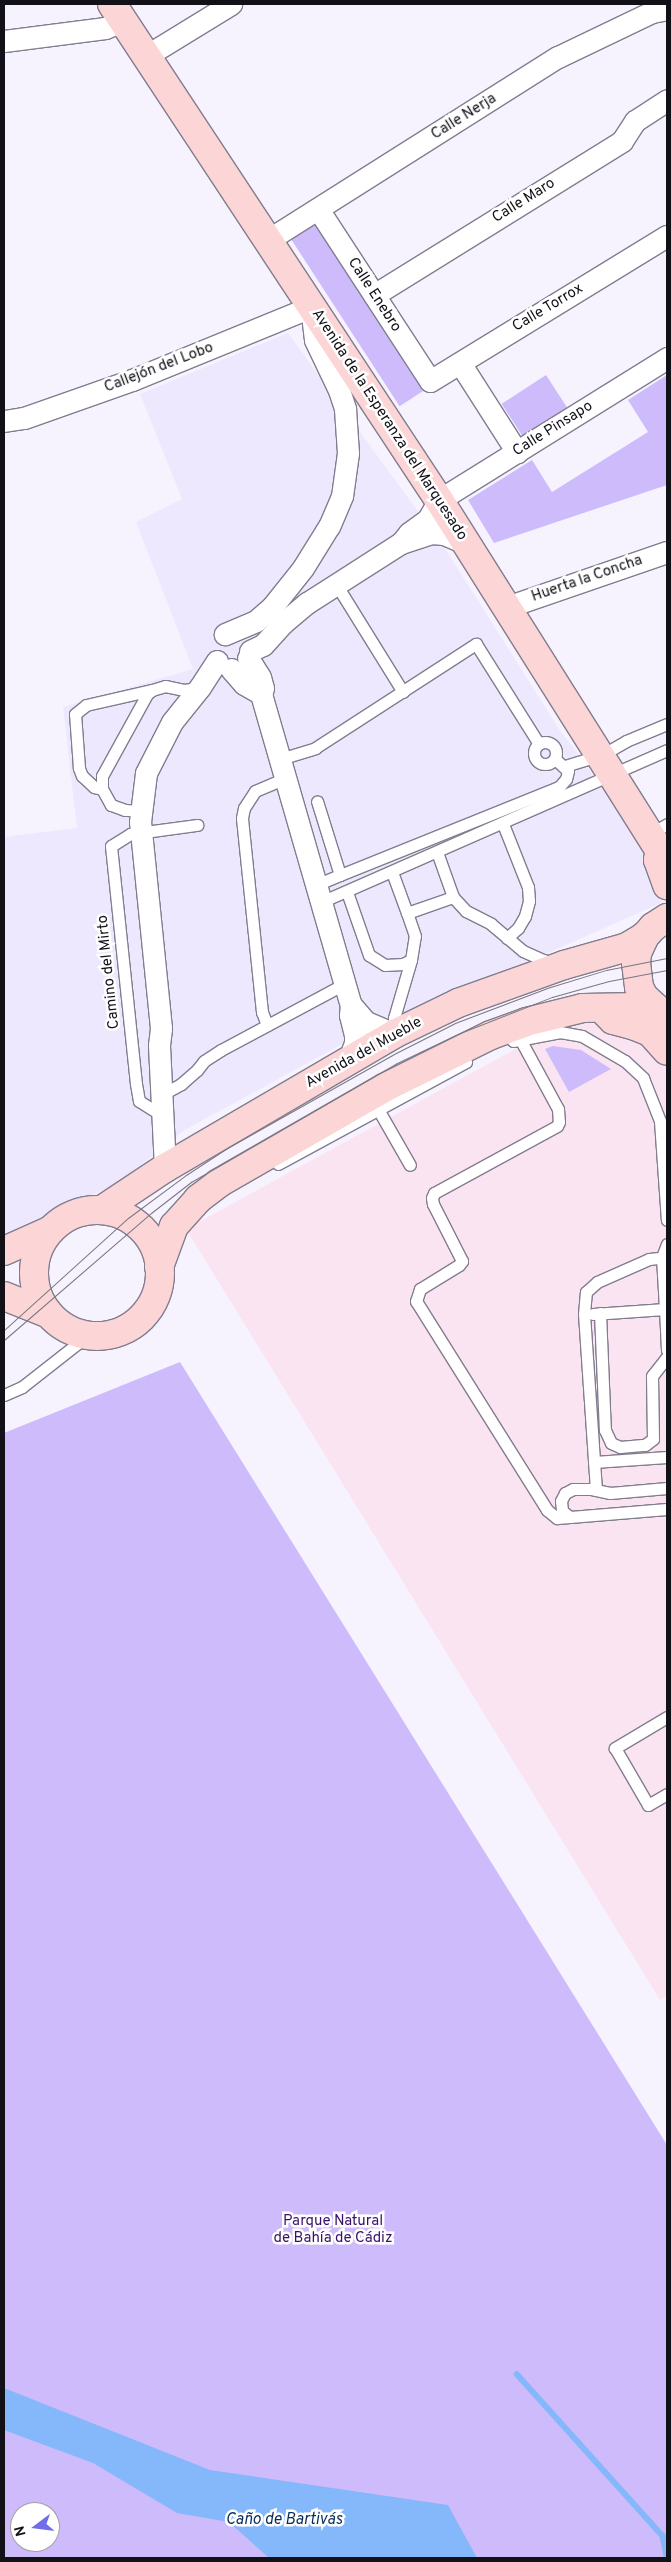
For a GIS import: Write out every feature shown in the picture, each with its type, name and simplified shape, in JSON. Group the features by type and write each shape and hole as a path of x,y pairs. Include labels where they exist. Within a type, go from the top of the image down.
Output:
{"main road":[{"name":"Avenida de la Esperanza del Marquesado","path":"118,12 439,500 608,765 661,841"},
{"path":"661,841 658,860 667,885"},
{"path":"661,921 637,953 636,975 644,997 664,1015"},
{"name":"Avenida del Mueble","path":"102,1210 165,1168 394,1034 458,1003 564,964 627,947 661,921"},
{"path":"159,1267 174,1226 198,1199 219,1183 293,1148 375,1103 491,1035 556,1014 599,1008 638,1008 664,1015"},
{"path":"599,1008 613,1020 650,1032 667,1051"},
{"path":"4,1251 51,1230 74,1214 102,1210 116,1213 137,1225 148,1237 156,1251 159,1283 154,1299 146,1313 134,1324 113,1334 87,1336 60,1324 49,1314 41,1302 34,1282 34,1268 42,1241 51,1230"},
{"path":"4,1296 49,1314"}],"street":[{"path":"146,56 231,4"},
{"name":"Calle Nerja","path":"268,240 558,57 644,16 667,9"},
{"path":"4,42 105,28 118,12"},
{"name":"Calle Maro","path":"374,294 622,141 635,121 667,100"},
{"name":"Calle Enebro","path":"318,209 430,381"},
{"name":"Calle Torrox","path":"430,381 667,236"},
{"path":"256,620 272,607 303,568 329,526 342,496 348,453 345,409 339,390 315,340 311,306"},
{"name":"Callejón del Lobo","path":"4,421 24,418 132,380 311,306"},
{"name":"Calle Pinsapo","path":"439,500 667,358"},
{"path":"460,363 517,452"},
{"path":"401,543 409,532 428,519 439,500"},
{"path":"165,1168 163,1094 159,1045 161,1028 141,832 141,811 146,773 172,722 200,687 237,660 263,645 283,623 307,603 401,543 431,533 444,534 467,544"},
{"name":"Huerta la Concha","path":"507,607 667,552"},
{"path":"307,603 256,620 226,634 215,644 214,650 237,660 260,677 263,688 260,694 351,1005 366,1022 394,1034"},
{"path":"226,634 232,632 245,638 237,660"},
{"path":"348,1061 355,1043 350,1015 351,1005"}],"lane":[{"path":"336,584 403,692"},
{"path":"267,1025 262,1012 242,818 244,808 255,791 283,768 476,644 539,744"},
{"path":"102,789 94,787 82,776 79,768 75,714 86,705 165,686 184,690 196,690 200,687"},
{"path":"141,811 125,810 111,805 102,789 102,776 140,704 152,690"},
{"path":"318,894 347,892 503,824 608,765 626,741 667,724"},
{"path":"548,742 556,749 555,759 547,764 538,762 534,752 539,744 548,742"},
{"path":"565,766 608,765 667,750"},
{"path":"318,894 340,875 560,787 568,774 565,766 555,759"},
{"path":"317,801 340,875"},
{"path":"141,832 198,824"},
{"path":"503,824 528,887 529,901 526,916 518,928 507,938"},
{"name":"Camino del Mirto","path":"141,832 119,839 111,846 139,1101 163,1116"},
{"path":"438,852 453,897 466,911 491,924 523,951 536,957 564,964"},
{"path":"392,872 415,936 411,960 394,1018 394,1034"},
{"path":"347,892 369,955 385,965 403,964 411,960"},
{"path":"407,913 453,897"},
{"path":"163,1094 181,1084 204,1061 344,984"},
{"path":"500,1045 520,1039 560,1032 582,1036 625,1061 642,1078 660,1121 667,1220"},
{"path":"520,1039 558,1109 559,1122 557,1126 434,1193 432,1198 433,1204 462,1260 459,1266 420,1289 416,1301 547,1510 557,1518 570,1518 667,1509"},
{"path":"410,1165 375,1103 479,1056"},
{"path":"265,1172 293,1148"},
{"path":"198,1199 217,1198 225,1193"},
{"path":"667,1244 664,1257 667,1350"},
{"path":"596,1490 584,1314 586,1292 596,1282 649,1259 664,1257"},
{"path":"584,1314 665,1309"},
{"path":"600,1313 605,1430 611,1443 620,1447 645,1445 653,1439 652,1376 667,1357"},
{"path":"4,1395 22,1387 87,1336"},
{"path":"594,1462 667,1457"},
{"path":"570,1518 561,1506 565,1493 573,1489 610,1493 667,1488"},
{"path":"667,1717 615,1748 648,1805 667,1794"}],"shaded area":[{"path":"288,333 446,550 559,729 639,835 661,903 344,1043 183,1131 120,1182 4,1236 4,837 77,828 63,707 193,669 136,522 182,499 140,394"},
{"path":"587,1021 622,1028 642,1037 667,1064 667,1996 660,2000 186,1229 563,1023"}],"green space":[{"path":"312,220 423,391 400,406 289,235"},
{"path":"546,375 568,409 523,437 502,404"},
{"path":"667,375 667,485 494,543 468,500 532,460 552,492 648,432 628,400"},
{"path":"553,1046 581,1050 611,1069 569,1092 545,1049"},
{"name":"Parque Natural de Bahía de Cádiz","path":"180,1362 667,2145 667,2558 4,2558 4,1433"}],"water":[{"name":"Caño de Bartivás","path":"4,2388 210,2470 448,2505 477,2558 269,2558 229,2522 177,2513 93,2463 4,2430"}],"waterway":[{"path":"517,2374 663,2536 667,2557"}],"tram line":[{"path":"4,1330 128,1218 186,1175 229,1147 394,1054 455,1023 547,988 606,970 667,958"},
{"path":"4,1340 151,1213 191,1182 395,1064 460,1033 552,997 609,981 667,970"}]}
